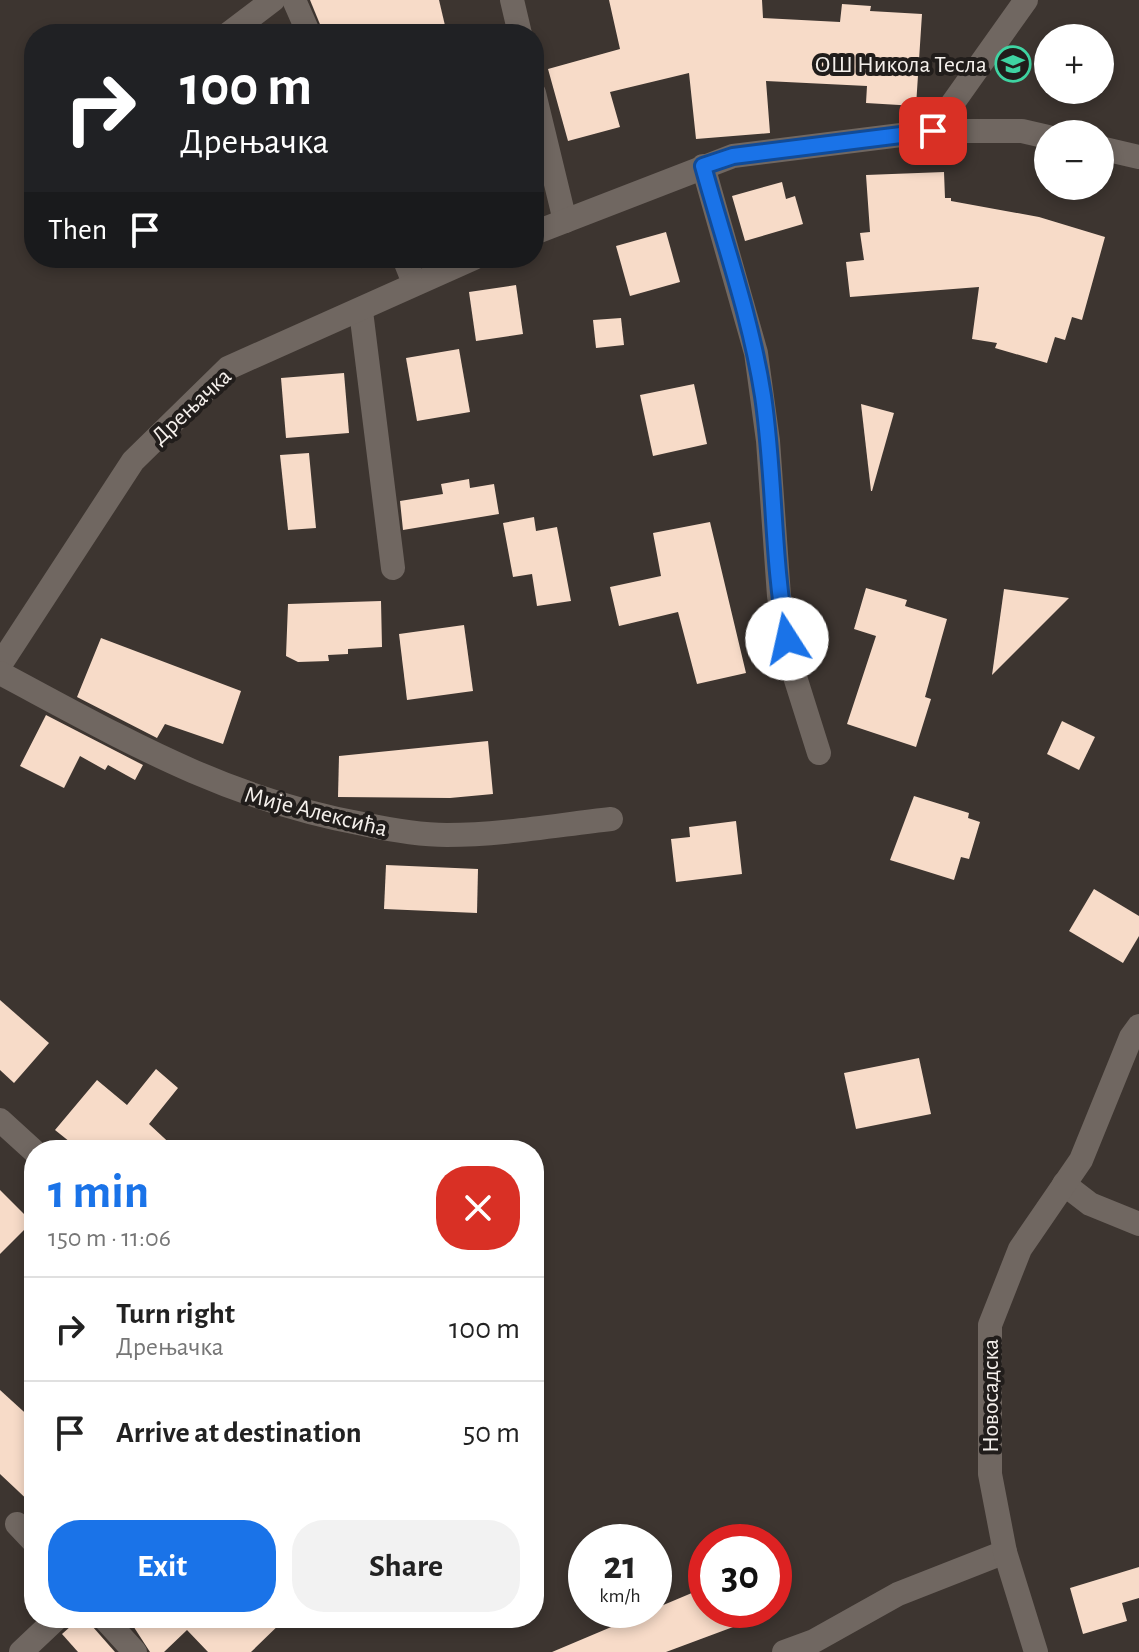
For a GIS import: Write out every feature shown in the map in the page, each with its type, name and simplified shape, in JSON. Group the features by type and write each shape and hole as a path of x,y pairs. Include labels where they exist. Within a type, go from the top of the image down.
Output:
{"street":[{"path":"241,24 273,0"},
{"path":"294,0 305,24"},
{"path":"512,0 518,24"},
{"path":"933,131 1026,0"},
{"path":"544,229 733,156 933,131 1022,131 1034,134"},
{"path":"544,134 565,221"},
{"path":"1114,150 1138,154"},
{"path":"703,166 756,353 768,441 779,596 796,680 819,753"},
{"path":"408,268 414,283"},
{"name":"Дрењачка","path":"0,665 133,461 228,368 361,311 450,268"},
{"path":"361,311 393,568"},
{"name":"Мије Алексића","path":"0,673 189,771 229,789 314,815 399,831 446,835 611,819"},
{"name":"Новосадска","path":"1036,1652 1005,1552 990,1474 990,1325 1020,1249 1081,1160 1131,1037 1139,1026"},
{"path":"0,1120 24,1142"},
{"path":"1064,1184 1090,1204 1139,1224"},
{"path":"17,1524 24,1531"},
{"path":"784,1652 814,1641 898,1594 1005,1552"},
{"path":"21,1652 46,1628"},
{"path":"113,1628 135,1652"}],"building":[{"path":"310,0 439,0 445,24 320,24"},
{"path":"609,0 762,0 763,18 840,22 842,4 871,6 870,11 922,14 916,106 866,103 867,86 766,81 770,133 696,139 689,73 610,92 620,127 568,141 548,69 620,49"},
{"path":"944,172 945,198 951,198 951,201 1039,217 1105,237 1082,320 1072,317 1065,340 1055,337 1047,363 995,348 997,343 972,339 979,287 850,297 846,262 864,260 860,233 870,232 866,175"},
{"path":"782,182 786,199 795,196 803,224 745,241 732,196"},
{"path":"666,232 680,282 630,296 616,246"},
{"path":"516,285 523,334 476,341 469,292"},
{"path":"621,318 624,345 596,348 593,320"},
{"path":"459,349 470,412 417,421 406,358"},
{"path":"344,373 349,433 286,438 281,378"},
{"path":"694,384 707,444 653,456 640,395"},
{"path":"861,404 894,413 872,491 871,491"},
{"path":"309,453 316,528 288,530 280,455"},
{"path":"469,479 470,488 494,484 499,514 403,530 400,501 443,494 441,484"},
{"path":"534,517 536,531 557,527 571,601 537,606 532,574 513,577 503,523"},
{"path":"710,522 746,673 697,684 678,612 619,626 610,587 661,576 653,533"},
{"path":"866,588 907,600 905,606 947,619 925,697 931,699 916,747 847,724 876,636 854,629"},
{"path":"1004,589 1069,598 992,675"},
{"path":"381,601 382,647 348,649 348,654 328,655 329,661 298,662 286,656 288,604"},
{"path":"464,625 473,691 407,700 399,634"},
{"path":"101,638 241,691 223,744 165,724 157,738 77,697"},
{"path":"46,715 143,765 135,780 108,765 105,770 80,756 64,788 20,766"},
{"path":"1062,721 1095,737 1079,770 1047,754"},
{"path":"488,741 493,794 450,798 338,797 339,756"},
{"path":"914,796 969,813 968,818 980,822 969,859 961,857 954,880 890,860"},
{"path":"736,821 742,874 676,882 671,839 690,837 689,827"},
{"path":"386,865 478,869 477,913 384,909"},
{"path":"1094,889 1139,916 1139,936 1123,963 1069,931"},
{"path":"0,1000 49,1043 14,1083 0,1070"},
{"path":"919,1058 931,1114 856,1129 844,1073"},
{"path":"156,1069 178,1088 149,1124 166,1140 68,1140 55,1130 97,1080 127,1105"},
{"path":"0,1190 24,1214 24,1230 0,1254"},
{"path":"0,1390 24,1412 24,1497 0,1474"},
{"path":"1139,1567 1139,1598 1122,1603 1127,1621 1083,1634 1070,1588"},
{"path":"688,1595 688,1628 731,1628 666,1652 552,1652 609,1628 672,1628 672,1601"},
{"path":"69,1628 94,1628 115,1652 78,1652 62,1634"},
{"path":"134,1628 276,1628 251,1652 208,1652 187,1630 164,1652 150,1652"}],"place":[{"name":"ОШ Никола Тесла","path":"1013,64"}],"route":[{"path":"787,639 779,596 768,441 756,353 703,166 733,156 933,131"}]}
